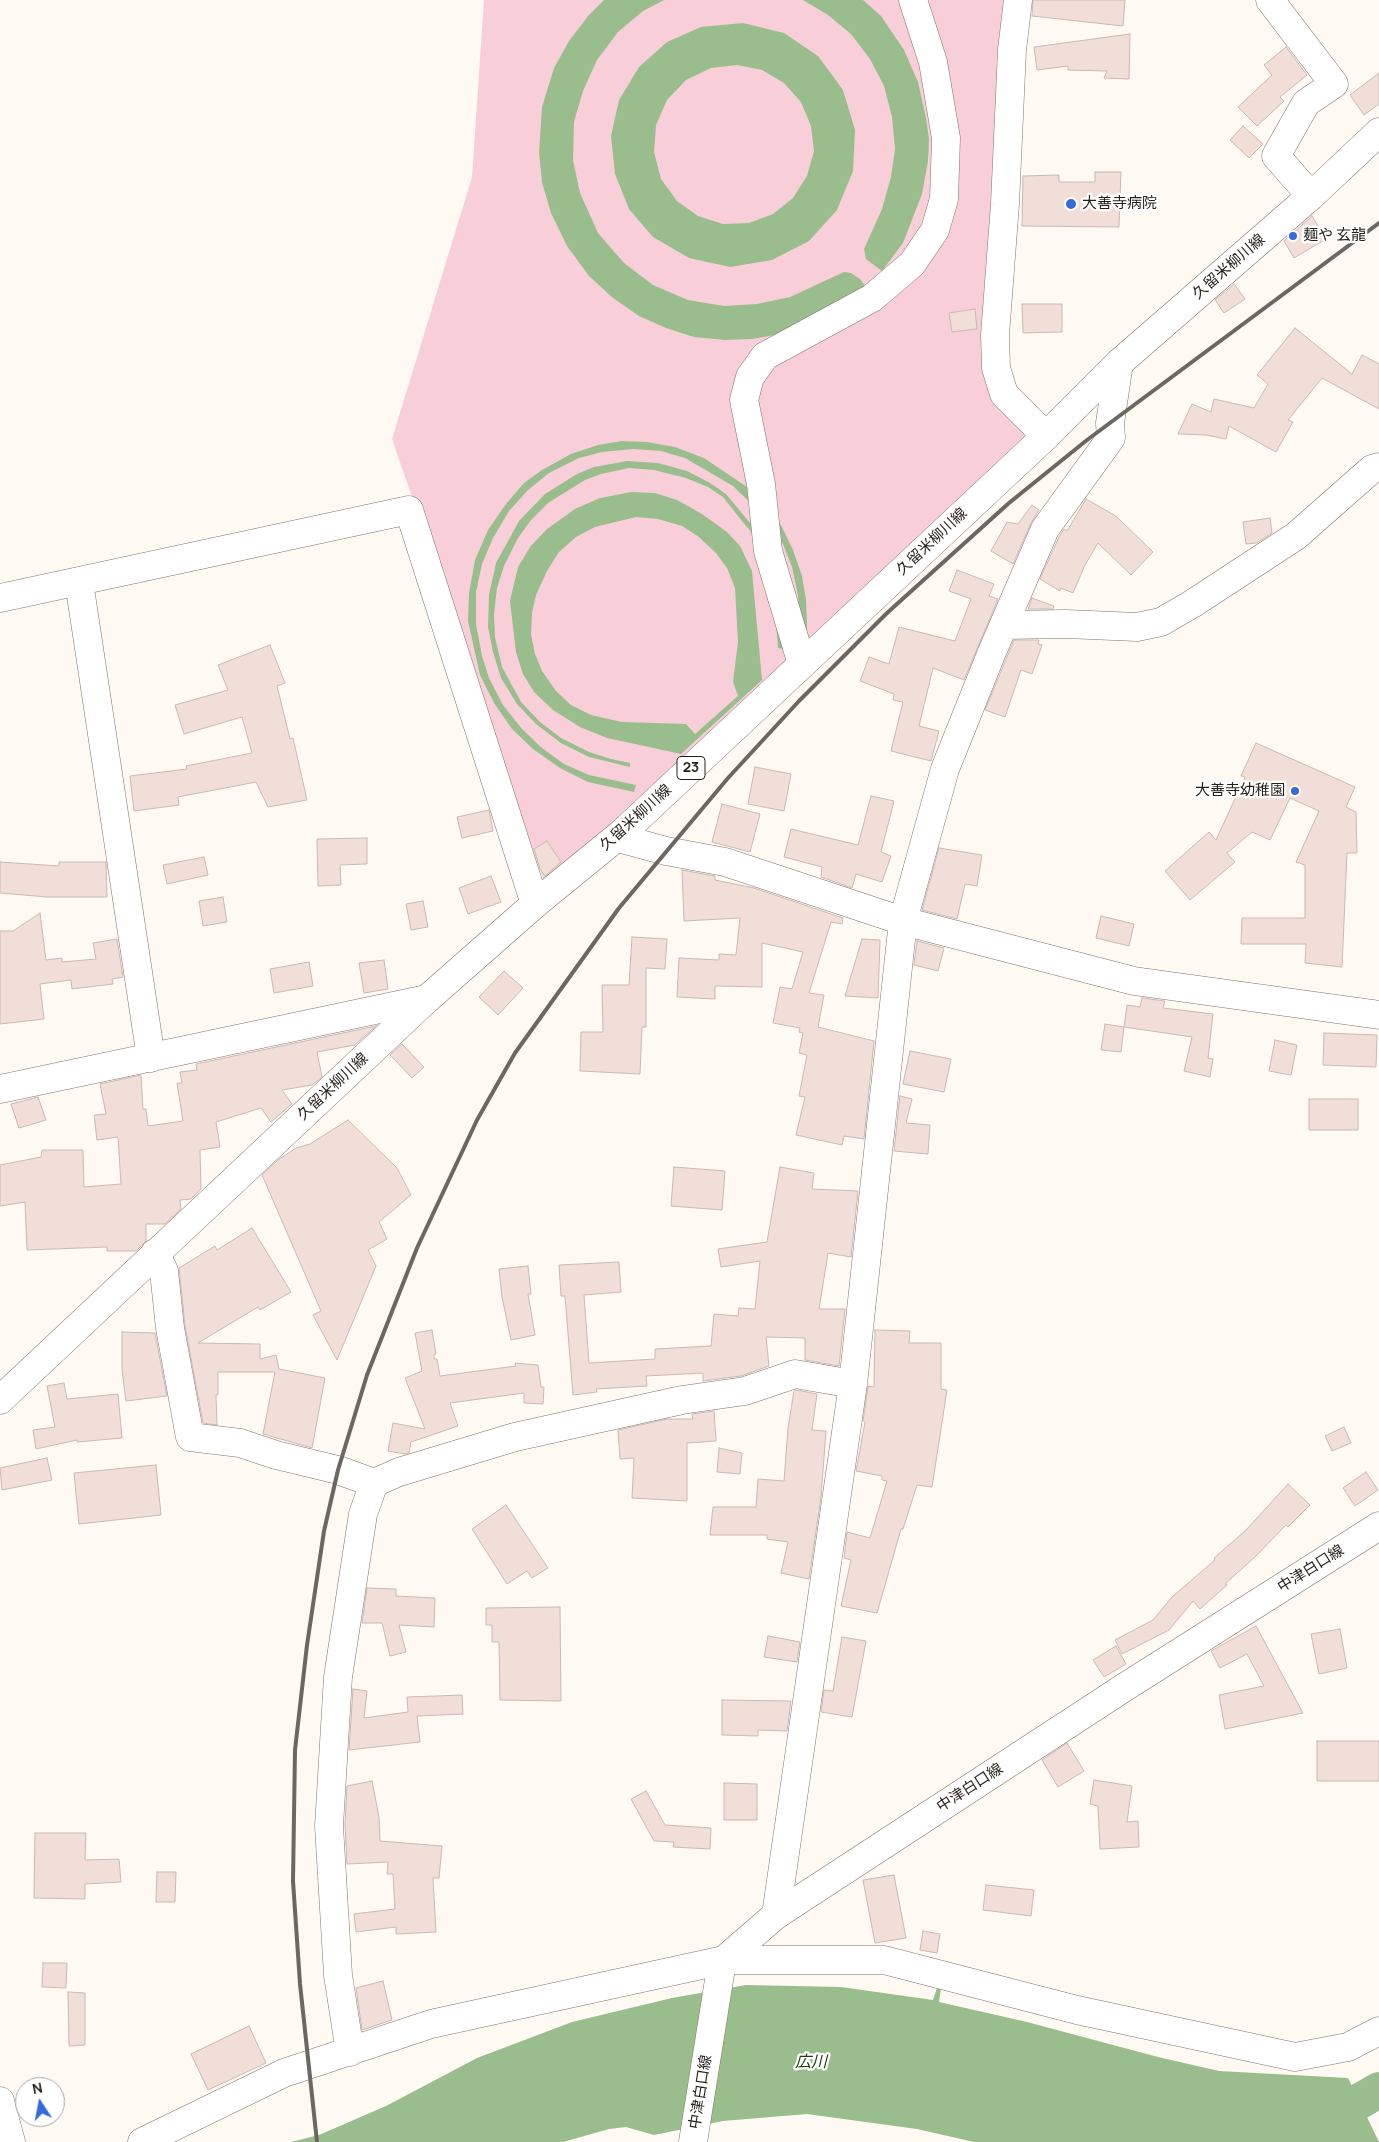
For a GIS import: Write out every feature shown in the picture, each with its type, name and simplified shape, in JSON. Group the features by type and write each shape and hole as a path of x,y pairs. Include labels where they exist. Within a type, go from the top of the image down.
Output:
{"street":[{"path":"802,664 768,551 762,484 744,400 750,377 765,356 872,298 912,264 935,230 944,199 946,138 933,62 913,0"},
{"path":"1018,0 1012,50 1005,204 995,335 996,368 1004,394 1046,436"},
{"path":"1270,0 1334,84 1306,103 1276,156 1311,196"},
{"name":"久留米柳川線","path":"0,1400 427,999 535,904 622,833 1046,436 1119,363 1311,196 1379,132"},
{"path":"776,1915 853,1384 902,921 945,769 1045,529 1111,438 1110,423 1119,363"},
{"path":"1004,625 1066,624 1137,627 1161,622 1296,536 1372,469 1379,468"},
{"path":"0,598 409,510 535,904"},
{"path":"79,582 151,1058"},
{"path":"622,833 622,839 666,851 725,862 902,921 1134,981 1379,1015"},
{"path":"0,1089 427,999"},
{"path":"155,1254 164,1271 170,1328 190,1438 240,1443 276,1455 338,1470 374,1483 408,1469 515,1437 649,1408 745,1391 795,1374 853,1384"},
{"path":"350,2052 338,1975 329,1826 338,1677 363,1514 374,1483"},
{"name":"中津白口線","path":"693,2142 722,1967 776,1915 1125,1687 1379,1526"},
{"path":"142,2142 284,2074 431,2024 722,1967 884,1960 1077,2010 1295,2057 1348,2047 1379,2030"},
{"path":"0,2100 11,2142"}],"shaded area":[{"path":"484,0 1006,0 999,396 1029,436 546,887 392,439 472,177"}],"water":[{"path":"604,0 664,0 643,11 618,32 597,60 583,91 574,122 573,160 580,193 598,233 624,263 653,285 688,300 724,306 757,304 790,297 844,272 851,273 860,279 865,286 863,291 785,333 753,339 725,340 694,337 666,328 639,316 613,298 589,276 567,246 551,213 542,182 539,152 542,107 554,68 569,41 589,15"},
{"path":"803,0 863,0 881,16 904,50 918,82 929,139 928,161 922,194 903,243 882,271 866,259 864,249 882,209 891,177 895,149 892,117 884,86 870,59 851,34 828,15"},
{"path":"743,23 784,33 818,56 843,90 855,130 853,171 837,210 809,241 772,260 730,267 689,258 653,237 629,209 615,174 611,136 619,100 639,67 667,42 701,27","holes":["737,65 762,70 784,83 801,102 811,126 814,151 807,176 793,198 773,214 749,223 723,224 698,216 677,201 661,179 654,152 656,125 667,100 686,80 711,68"]},
{"path":"622,441 647,442 675,447 704,458 747,487 781,525 793,550 802,576 807,622 807,629 800,629 798,595 792,567 783,544 765,517 733,486 685,458 661,451 633,449 602,452 579,458 549,473 528,490 509,511 493,538 482,564 476,592 476,624 482,656 489,678 503,705 522,729 542,748 564,764 589,775 636,785 634,792 588,782 560,768 533,749 512,729 494,703 480,675 468,621 469,593 475,560 488,530 506,504 524,483 542,470 571,454 598,445"},
{"path":"627,461 658,463 687,471 726,494 750,523 761,540 781,612 783,649 778,648 775,608 765,558 752,533 723,497 708,487 686,478 654,470 629,468 601,474 585,480 548,503 531,520 518,538 504,566 497,588 494,614 495,637 502,667 521,702 540,722 561,738 589,752 630,763 630,767 589,757 561,743 536,724 517,704 501,678 488,627 489,595 496,563 519,521 545,494 577,474 594,467"},
{"path":"631,492 655,493 677,500 702,514 727,532 740,546 752,571 762,680 681,754 607,738 580,727 553,710 534,692 523,674 516,652 510,601 518,567 530,547 547,529 575,509 600,498","holes":["636,517 658,519 682,526 699,537 716,553 727,568 735,588 738,642 733,682 738,696 695,734 686,724 622,722 591,715 571,705 556,691 542,671 535,654 531,634 532,613 536,595 547,571 559,552 576,537 595,527"]},
{"name":"広川","path":"746,1985 841,1987 933,2000 937,1988 941,1988 939,2002 1027,2022 1158,2057 1219,2071 1348,2078 1379,2142 974,2142 917,2129 807,2114 723,2121 654,2135 626,2127 609,2129 563,2142 291,2142 319,2135 386,2106 477,2058 572,2022 672,1998"}],"building":[{"path":"1033,0 1125,0 1123,26 1032,16"},
{"path":"1130,34 1129,79 1104,78 1107,71 1068,70 1068,66 1037,70 1034,47"},
{"path":"1286,47 1307,75 1280,97 1284,101 1257,126 1238,107 1272,75 1264,65"},
{"path":"1379,73 1379,104 1364,115 1350,95"},
{"path":"1243,126 1263,144 1249,158 1230,140"},
{"name":"大善寺病院","path":"1095,172 1121,172 1119,227 1022,226 1023,176 1059,175 1059,182 1095,182"},
{"path":"1312,216 1326,239 1294,258 1284,241"},
{"path":"1234,284 1245,299 1224,313 1215,300"},
{"path":"1022,304 1062,304 1062,332 1023,333"},
{"path":"975,309 977,329 952,332 949,313"},
{"path":"1295,328 1352,374 1362,355 1379,364 1379,409 1322,378 1288,420 1293,422 1276,452 1229,426 1226,439 1206,435 1178,434 1192,404 1211,412 1214,399 1254,408 1268,384 1257,375"},
{"path":"1086,499 1116,516 1153,552 1131,575 1098,543 1085,565 1073,593 1061,588 1060,591 1040,579 1059,537 1064,529 1067,531"},
{"path":"1032,505 1039,510 1031,523 1013,564 991,551 1007,522 1018,524"},
{"path":"1270,518 1272,533 1257,543 1246,544 1243,522"},
{"path":"957,570 994,584 989,596 998,599 964,680 933,668 919,726 939,731 931,761 891,751 903,702 893,700 894,694 860,681 869,657 889,664 899,627 955,641 971,599 949,591"},
{"path":"1032,598 1054,606 1053,609 1028,609"},
{"path":"1014,640 1039,640 1038,644 1042,645 1032,674 1021,670 1005,717 985,710"},
{"path":"270,645 285,683 277,686 290,739 293,738 307,800 268,807 256,782 178,797 179,805 134,811 130,776 187,769 186,766 252,753 242,717 184,734 175,705 228,690 218,665"},
{"path":"1256,743 1355,787 1346,807 1356,812 1357,853 1347,853 1342,967 1305,963 1306,944 1241,944 1242,918 1305,918 1305,865 1296,862 1319,811 1290,798 1270,840 1252,832 1227,853 1235,862 1190,900 1165,871 1209,832 1216,840 1245,777 1241,776"},
{"path":"755,767 791,774 784,811 748,804"},
{"path":"871,796 894,801 881,852 891,856 882,882 856,874 852,888 821,877 822,867 784,857 791,829 858,845"},
{"path":"722,804 760,814 750,852 712,842"},
{"path":"489,810 493,831 462,838 457,817"},
{"path":"367,838 367,864 340,865 341,885 318,886 317,839"},
{"path":"547,841 561,862 545,876 540,869 534,849"},
{"path":"939,848 982,855 977,886 965,884 957,919 922,910"},
{"path":"204,857 208,875 167,884 163,865"},
{"path":"0,862 59,866 59,862 106,862 107,897 47,897 0,893"},
{"path":"682,870 715,876 715,880 754,888 843,918 842,924 831,922 809,993 824,995 818,1027 874,1041 864,1139 844,1136 842,1145 796,1135 805,1097 799,1096 807,1055 799,1053 803,1033 799,1032 800,1028 773,1023 780,987 792,989 803,952 762,943 762,987 715,986 715,999 677,997 679,958 719,960 719,954 736,955 740,918 684,921"},
{"path":"491,876 501,902 468,914 459,888"},
{"path":"223,897 227,922 203,926 199,901"},
{"path":"423,901 428,927 411,930 406,904"},
{"path":"40,913 46,960 62,958 62,962 96,959 93,943 117,939 123,977 112,979 113,984 72,989 71,980 40,984 44,1019 0,1024 0,931 13,931"},
{"path":"1101,916 1134,924 1129,946 1096,938"},
{"path":"632,937 667,939 665,969 646,968 646,1027 642,1027 640,1074 580,1071 581,1032 603,1032 602,985 629,985"},
{"path":"862,939 880,940 878,998 845,996"},
{"path":"917,941 944,948 938,971 914,965"},
{"path":"384,960 388,989 364,993 359,963"},
{"path":"309,962 313,986 274,993 270,969"},
{"path":"504,971 523,988 498,1015 479,997"},
{"path":"1142,998 1165,1001 1163,1008 1213,1014 1208,1058 1213,1059 1210,1077 1184,1071 1192,1037 1124,1027 1127,1005 1140,1007"},
{"path":"1105,1024 1124,1027 1121,1052 1101,1050"},
{"path":"376,1026 355,1045 317,1052 322,1077 312,1085 282,1090 292,1104 271,1122 261,1108 216,1122 220,1147 200,1150 201,1189 191,1199 180,1200 181,1209 165,1224 146,1224 146,1241 136,1251 107,1251 107,1247 27,1250 25,1202 0,1206 0,1165 41,1157 42,1150 83,1150 84,1187 121,1184 118,1137 97,1140 94,1115 106,1114 100,1084 141,1075 143,1109 146,1109 148,1126 183,1121 177,1083 182,1083 180,1072 197,1070 196,1064"},
{"path":"1324,1033 1377,1035 1376,1067 1323,1065"},
{"path":"1275,1040 1297,1045 1291,1075 1269,1071"},
{"path":"402,1044 424,1067 412,1078 390,1055"},
{"path":"910,1051 951,1059 944,1092 903,1084"},
{"path":"900,1096 912,1099 906,1123 930,1125 928,1154 894,1151"},
{"path":"38,1097 46,1120 19,1128 11,1104"},
{"path":"1309,1099 1358,1099 1358,1130 1309,1130"},
{"path":"348,1120 397,1168 411,1195 379,1222 387,1239 368,1250 376,1266 337,1360 313,1315 321,1311 262,1175 278,1160 296,1148 310,1144"},
{"path":"674,1167 725,1171 722,1210 671,1206"},
{"path":"780,1167 814,1173 812,1189 858,1191 851,1257 828,1253 819,1309 845,1309 839,1366 805,1360 805,1338 766,1337 769,1366 741,1376 703,1381 703,1373 646,1376 647,1386 596,1389 597,1392 573,1395 565,1296 561,1296 559,1265 619,1262 621,1292 584,1295 589,1363 655,1359 655,1349 711,1346 714,1314 738,1316 739,1308 755,1309 760,1261 721,1267 718,1249 767,1242"},
{"path":"252,1228 291,1292 260,1310 258,1307 198,1343 260,1344 260,1359 276,1355 279,1369 325,1378 312,1448 263,1434 275,1372 218,1372 218,1395 216,1395 217,1425 203,1423 185,1326 179,1268 215,1246 217,1250"},
{"path":"528,1266 531,1294 528,1294 535,1335 511,1340 502,1297 499,1269"},
{"path":"432,1330 436,1354 434,1359 437,1359 440,1376 516,1366 515,1363 538,1365 541,1387 544,1387 543,1404 524,1403 524,1393 450,1403 458,1426 411,1442 409,1453 388,1451 393,1423 425,1429 405,1378 422,1371 415,1333"},
{"path":"875,1330 910,1331 909,1343 941,1343 941,1389 947,1390 932,1487 917,1485 903,1529 901,1529 877,1613 841,1606 851,1560 844,1558 847,1532 870,1538 887,1481 882,1480 882,1476 856,1471 865,1422 863,1421 868,1386 874,1387"},
{"path":"122,1332 155,1333 167,1396 126,1401 122,1369"},
{"path":"64,1383 67,1399 118,1394 122,1438 77,1442 77,1440 36,1449 33,1430 55,1427 47,1386"},
{"path":"794,1391 817,1394 812,1430 826,1431 821,1497 809,1579 781,1573 788,1542 767,1539 767,1535 710,1535 713,1507 756,1507 758,1479 784,1481 788,1428"},
{"path":"714,1411 716,1441 687,1443 687,1501 632,1498 634,1458 620,1459 618,1430 667,1419 693,1419 692,1414"},
{"path":"1344,1427 1351,1443 1332,1451 1325,1436"},
{"path":"719,1448 742,1453 740,1474 717,1472"},
{"path":"47,1458 52,1480 2,1490 0,1468"},
{"path":"156,1465 161,1515 79,1524 74,1473"},
{"path":"1366,1472 1378,1490 1355,1506 1343,1488"},
{"path":"1288,1484 1310,1505 1288,1527 1286,1525 1225,1584 1227,1585 1200,1609 1193,1601 1169,1630 1122,1654 1115,1640 1153,1620 1172,1597 1246,1530"},
{"path":"506,1505 548,1568 532,1578 527,1571 507,1584 472,1529"},
{"path":"367,1588 396,1589 396,1596 435,1598 434,1627 399,1625 406,1652 390,1656 382,1623 362,1623"},
{"path":"560,1607 561,1701 500,1700 499,1642 492,1642 492,1625 486,1625 486,1608"},
{"path":"1256,1626 1303,1713 1225,1729 1219,1695 1264,1686 1247,1654 1220,1668 1211,1651"},
{"path":"1340,1629 1347,1668 1319,1674 1311,1634"},
{"path":"768,1636 800,1642 797,1662 764,1657"},
{"path":"842,1637 866,1641 852,1717 821,1712 824,1690 833,1691"},
{"path":"1116,1646 1126,1664 1104,1677 1093,1660"},
{"path":"353,1689 367,1691 364,1718 408,1712 407,1697 462,1695 463,1714 417,1716 420,1742 349,1750"},
{"path":"722,1700 791,1701 787,1731 758,1730 758,1736 722,1735"},
{"path":"1317,1741 1379,1741 1379,1781 1317,1781"},
{"path":"1067,1743 1084,1771 1058,1787 1042,1760"},
{"path":"1094,1780 1132,1786 1127,1822 1138,1821 1139,1847 1100,1849 1098,1806 1090,1804"},
{"path":"372,1781 379,1817 380,1841 442,1846 439,1878 433,1878 436,1932 396,1934 396,1927 356,1932 354,1914 395,1909 393,1874 387,1874 388,1862 347,1864 345,1824 347,1786"},
{"path":"724,1783 757,1784 757,1820 724,1820"},
{"path":"646,1791 665,1825 711,1828 710,1849 673,1847 674,1842 654,1841 631,1799"},
{"path":"35,1833 86,1833 85,1860 119,1859 121,1882 85,1884 85,1899 34,1898"},
{"path":"157,1872 176,1872 175,1902 156,1902"},
{"path":"894,1875 906,1938 875,1943 863,1880"},
{"path":"986,1885 1034,1890 1031,1916 983,1910"},
{"path":"923,1931 940,1934 937,1953 920,1950"},
{"path":"43,1963 67,1963 66,1988 42,1987"},
{"path":"383,1981 392,2020 362,2030 356,1988"},
{"path":"68,1992 85,1993 85,2045 69,2046"},
{"path":"249,2026 266,2063 208,2090 191,2054"}],"waterway":[{"path":"1289,2142 1379,2090"}],"railway":[{"path":"317,2142 300,1984 293,1881 295,1750 307,1645 324,1531 338,1470 367,1375 417,1248 477,1120 515,1053 619,908 728,778 799,701 887,613 1009,503 1087,440 1379,223"}],"place":[{"name":"大善寺病院","path":"1071,204"},
{"name":"麺や 玄龍","path":"1293,236"},
{"name":"大善寺幼稚園","path":"1295,791"}]}
